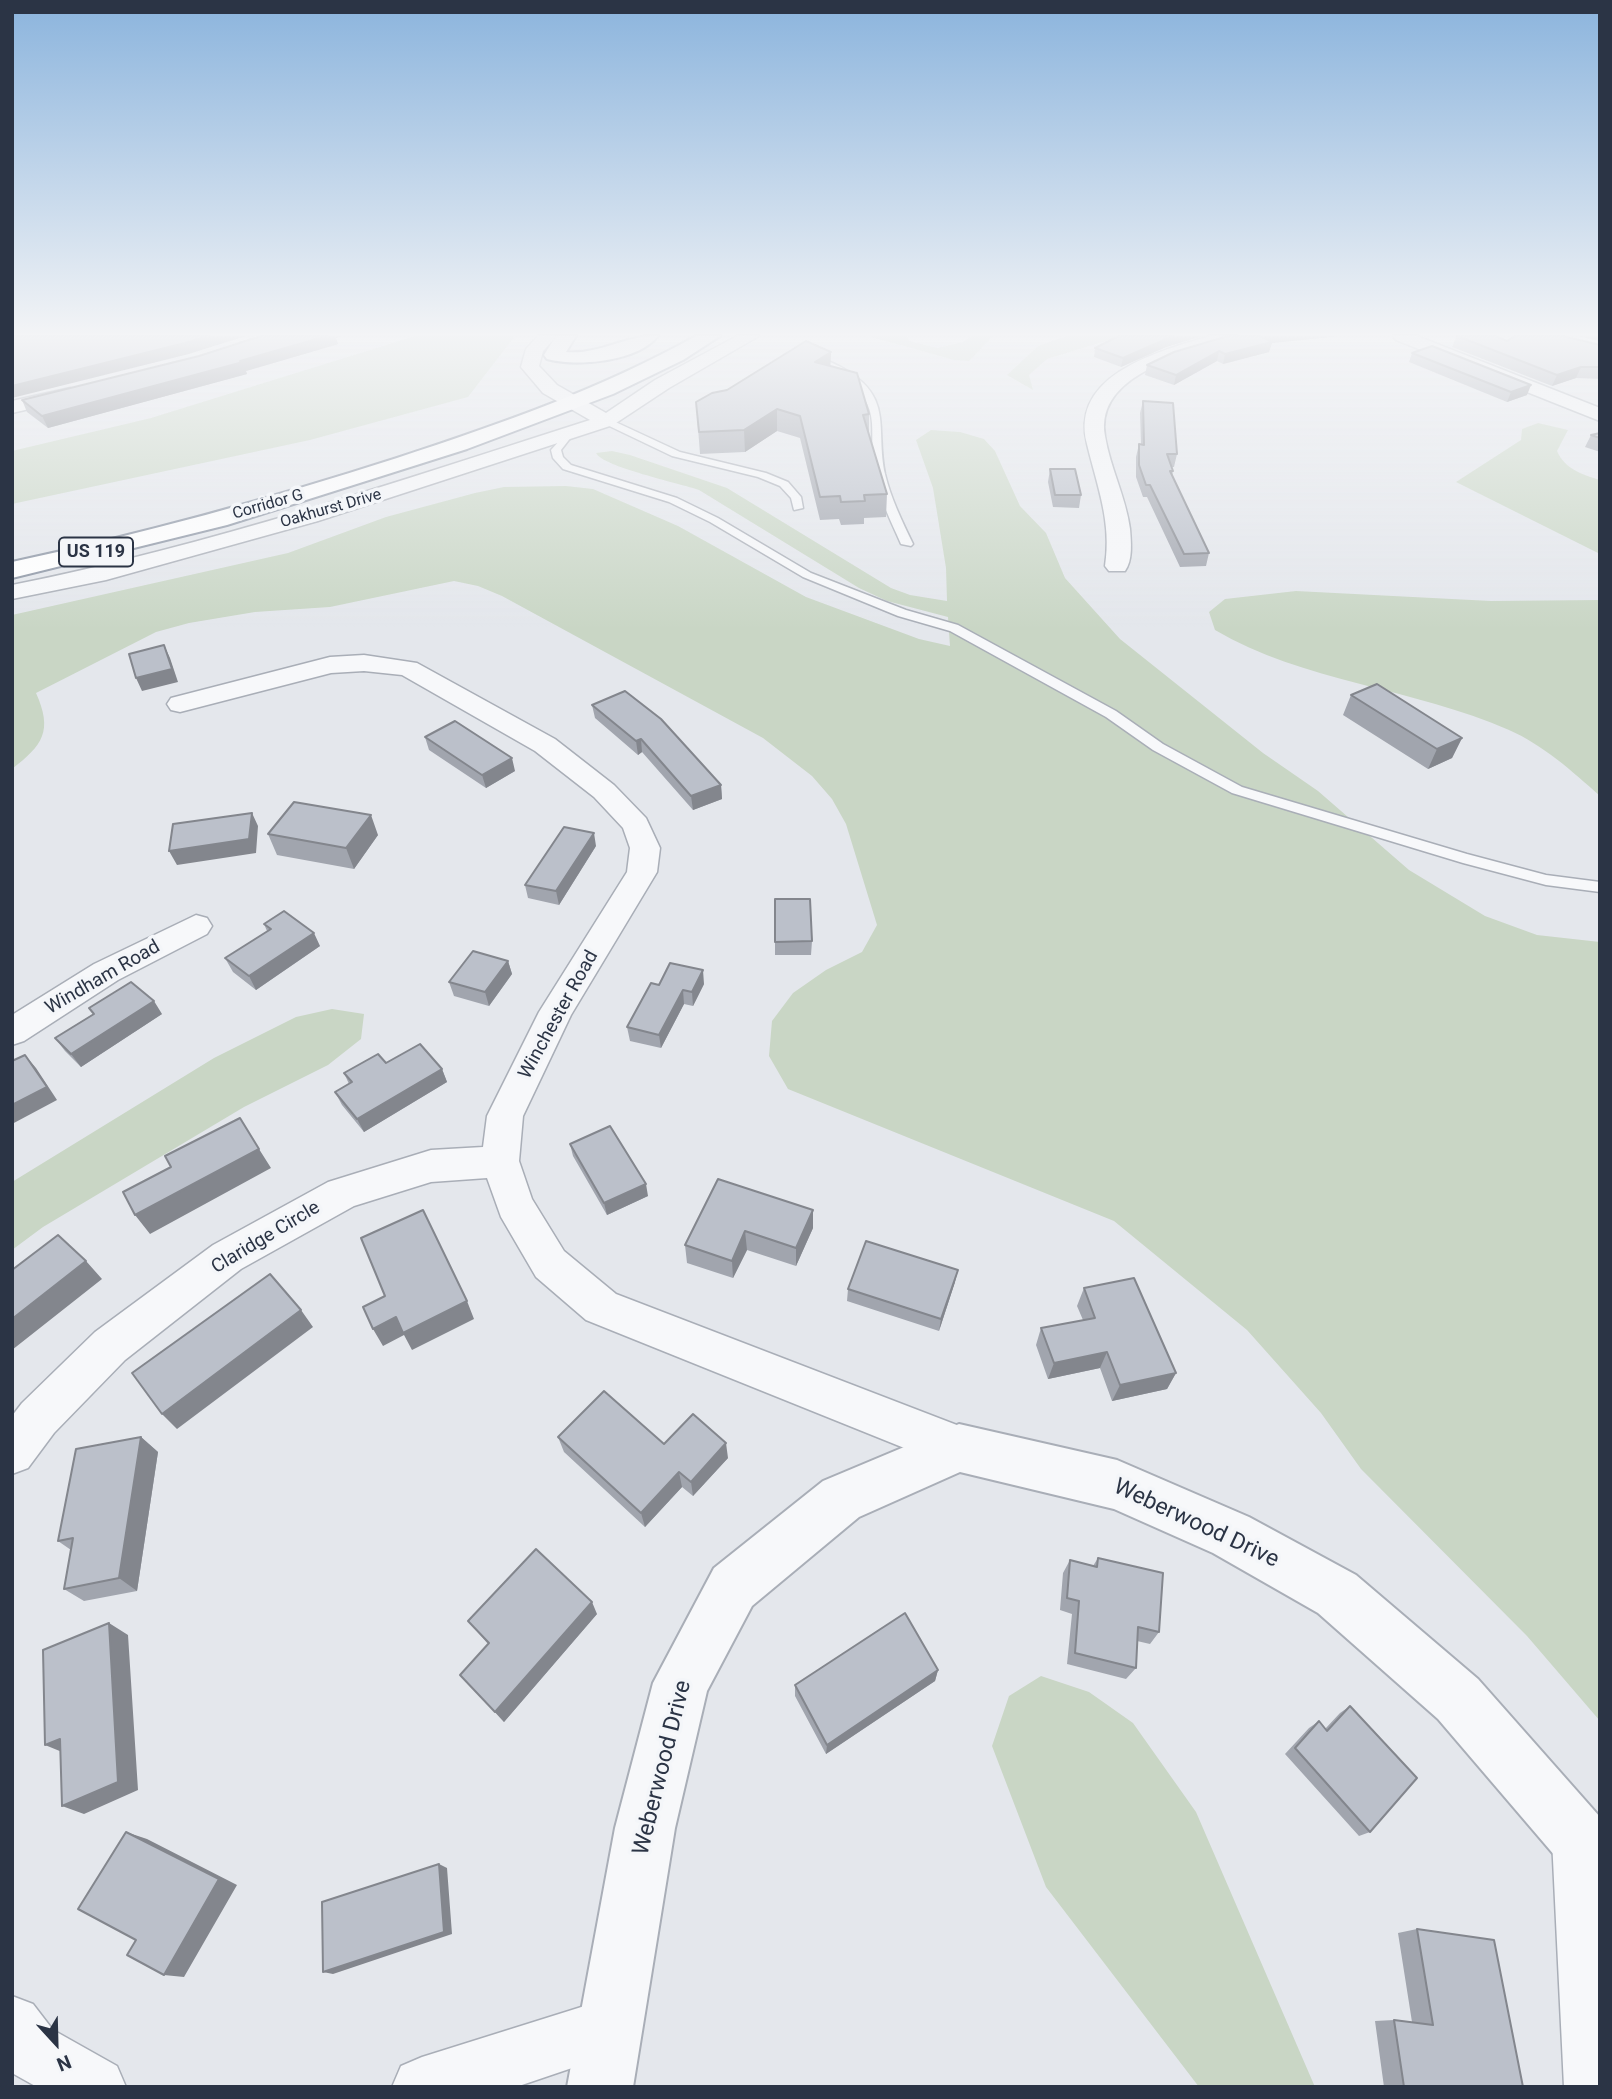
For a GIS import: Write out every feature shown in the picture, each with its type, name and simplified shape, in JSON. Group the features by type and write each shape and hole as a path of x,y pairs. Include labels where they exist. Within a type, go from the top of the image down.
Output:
{"highway":[{"name":"Corridor G","path":"150,514 351,460 424,434"},
{"name":"Corridor G","path":"12,570 122,545 328,488 485,434"},
{"path":"328,488 479,447 514,434"}],"street":[{"name":"Oakhurst Drive","path":"12,592 98,575 310,516 431,480 564,434"},
{"path":"1095,434 1121,525 1117,566"},
{"name":"Winchester Road","path":"180,704 330,665 364,663 408,668 545,745 604,791 636,824 645,848 642,873 556,1012 505,1116 500,1161 515,1205 550,1264 601,1307 959,1448"},
{"name":"Windham Road","path":"12,1032 106,972 195,926"},
{"name":"Claridge Circle","path":"12,1452 37,1418 110,1346 227,1257 342,1193 431,1166 500,1161"},
{"name":"Weberwood Drive","path":"600,2087 645,1828 681,1683 733,1587 841,1499 959,1448 1117,1485 1231,1535 1336,1594 1458,1699 1589,1849"},
{"path":"1589,1849 1594,2087"},
{"path":"12,2025 32,2050 96,2087"},
{"path":"422,2087 610,2027"}],"lane":[{"path":"568,434 556,450 558,458 567,467 673,500 714,520 807,575 902,613 954,628 1111,714 1158,747 1237,790 1463,858 1546,880 1600,887"},
{"path":"634,434 676,454 762,475 784,484 796,497 798,508"},
{"path":"877,434 878,463 884,494 907,544"}],"green space":[{"path":"84,434 332,434 12,504 12,451"},
{"path":"925,434 967,434 984,439 995,451 1020,506 1046,533 1065,578 1120,639 1263,753 1318,791 1409,870 1485,916 1537,935 1600,942 1600,1721 1527,1636 1361,1469 1321,1413 1247,1330 1114,1221 788,1089 769,1056 772,1021 793,993 826,970 862,952 877,925 846,824 832,799 812,776 763,738 502,596 478,586 454,581 330,607 255,612 189,623 156,632 36,693 44,718 42,736 31,752 12,769 12,615 288,553 386,517 504,487 566,486 593,489 678,526 806,597 919,639 950,646 948,617 887,601 859,588 699,490 612,464 596,453 612,451 630,455 727,488 891,588 910,595 947,601 946,568 933,488 916,440"},
{"path":"1522,434 1566,434 1557,451 1560,457 1574,470 1600,480 1600,554 1456,482 1521,440"},
{"path":"1296,591 1491,601 1600,600 1600,796 1545,751 1509,730 1435,704 1285,662 1249,648 1215,630 1209,612 1225,599"},
{"path":"332,1009 364,1014 361,1039 328,1065 244,1107 43,1227 12,1250 12,1182 214,1058 296,1017"},
{"path":"1041,1676 1089,1692 1133,1723 1196,1812 1315,2087 1199,2087 1046,1887 992,1746 1009,1696"}],"building":[{"path":"804,434 869,434 887,494 864,495 865,501 841,502 840,496 820,497"},
{"path":"1144,434 1175,434 1177,454 1167,454 1173,471 1170,471 1209,553 1184,554 1150,485 1146,485 1139,465 1139,444 1144,445"},
{"path":"1050,469 1075,469 1081,495 1055,495"},
{"path":"164,645 172,669 136,678 129,654"},
{"path":"1377,684 1462,738 1437,749 1351,695"},
{"path":"625,691 661,719 721,785 691,796 641,739 636,741 592,705"},
{"path":"455,721 512,758 482,775 425,737"},
{"path":"294,802 371,815 346,848 268,834"},
{"path":"252,813 249,839 169,851 173,824"},
{"path":"564,827 594,833 556,891 525,885"},
{"path":"775,899 810,899 812,941 775,942"},
{"path":"284,911 314,933 249,976 225,958 271,929 264,924"},
{"path":"473,951 508,961 485,992 449,982"},
{"path":"670,963 703,970 692,992 683,990 659,1035 627,1027 651,983 659,985"},
{"path":"131,982 154,1001 71,1054 55,1038 94,1014 89,1008"},
{"path":"420,1044 442,1069 357,1119 335,1092 352,1082 344,1073 378,1054 386,1063"},
{"path":"25,1055 47,1087 12,1105 12,1061"},
{"path":"240,1118 259,1149 135,1215 123,1192 171,1167 165,1156"},
{"path":"610,1126 646,1184 604,1203 570,1144"},
{"path":"718,1179 813,1210 796,1248 745,1231 732,1261 685,1245"},
{"path":"423,1210 467,1301 403,1333 396,1317 373,1329 363,1307 385,1296 361,1238"},
{"path":"58,1235 86,1261 12,1319 12,1270"},
{"path":"866,1241 958,1270 941,1319 848,1289"},
{"path":"270,1274 301,1310 162,1414 132,1373"},
{"path":"1134,1278 1176,1373 1120,1385 1107,1352 1054,1363 1041,1328 1095,1318 1084,1288"},
{"path":"604,1391 664,1444 693,1414 726,1443 691,1482 679,1472 641,1513 558,1437"},
{"path":"141,1437 119,1578 64,1589 73,1538 58,1541 76,1449"},
{"path":"536,1549 592,1602 495,1712 460,1675 489,1643 468,1621"},
{"path":"1098,1558 1163,1573 1159,1632 1138,1627 1136,1668 1075,1653 1079,1601 1067,1598 1070,1560 1097,1567"},
{"path":"905,1613 938,1670 827,1745 795,1685"},
{"path":"109,1623 118,1782 62,1806 60,1739 45,1745 43,1650"},
{"path":"1350,1706 1417,1778 1370,1832 1295,1748 1319,1721 1327,1731"},
{"path":"126,1832 219,1879 164,1975 127,1955 136,1940 78,1909"},
{"path":"439,1864 444,1932 323,1972 322,1902"},
{"path":"1417,1929 1494,1940 1523,2087 1404,2087 1394,2020 1433,2025"}]}
